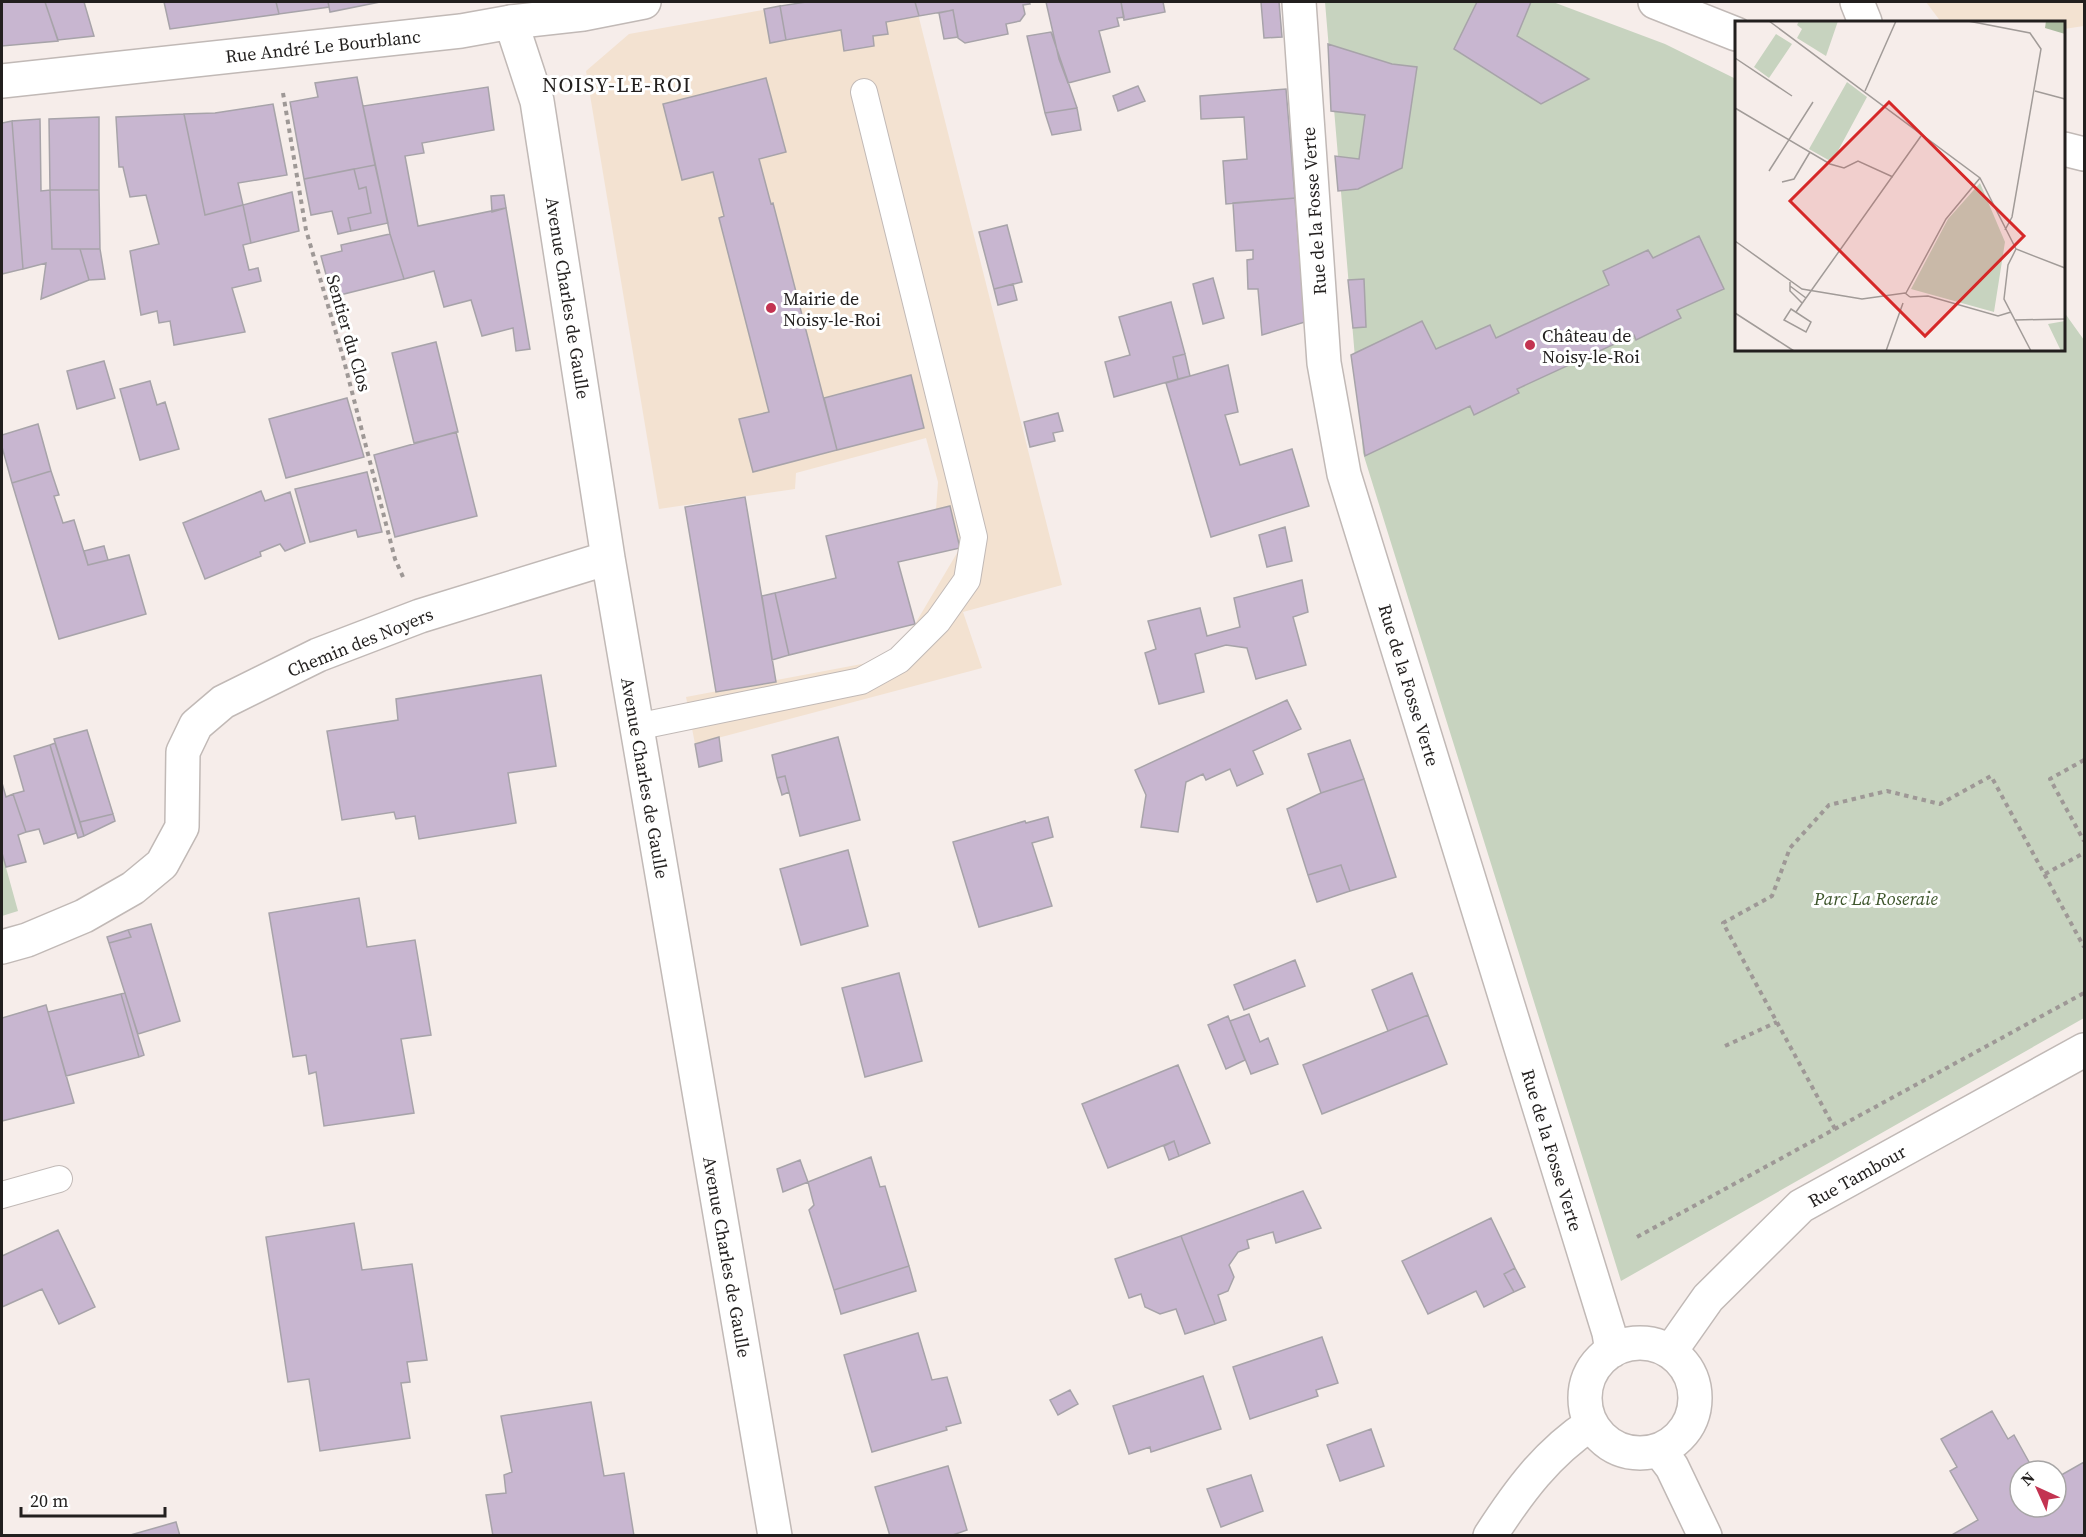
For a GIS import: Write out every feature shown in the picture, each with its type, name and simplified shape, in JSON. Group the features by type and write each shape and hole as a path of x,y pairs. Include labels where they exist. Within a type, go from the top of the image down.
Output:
{"street":[{"name":"Rue André Le Bourblanc","path":"2,81 461,31 508,12 583,14 644,2"},
{"name":"Rue de la Fosse Verte","path":"1299,2 1324,363 1344,474 1609,1333 1612,1351"},
{"path":"1655,2 1735,33"},
{"path":"1857,2 1865,21"},
{"name":"Avenue Charles de Gaulle","path":"508,12 537,101 636,728 775,1536"},
{"path":"2065,149 2085,154"},
{"name":"Chemin des Noyers","path":"2,947 27,940 84,916 133,888 162,864 182,827 183,752 196,725 224,702 318,655 420,616 608,558"},
{"name":"Rue Tambour","path":"1670,1352 1708,1298 1801,1206 2085,1050"},
{"path":"1626,1345 1656,1346 1670,1352 1683,1364 1691,1378 1695,1395 1693,1413 1686,1429 1674,1441 1659,1450 1644,1454 1628,1452 1600,1437 1586,1408 1590,1376 1599,1362 1612,1351 1626,1345"},
{"path":"1490,1536 1539,1466 1572,1436 1592,1424"},
{"path":"1659,1450 1672,1467 1705,1536"}],"lane":[{"path":"636,728 861,681 899,660 938,621 967,580 974,537 864,92"},
{"path":"2,1195 59,1179"}],"path":[{"name":"Sentier du Clos","path":"276,51 306,230 343,357 395,559 420,616"},
{"path":"2085,760 2050,779 2085,841"},
{"path":"1835,1129 1723,923 1772,896 1790,848 1829,805 1887,791 1940,804 1991,776 2085,947"},
{"path":"2045,874 2085,852"},
{"path":"1637,1237 2085,993"},
{"path":"1725,1046 1778,1022"}],"shaded area":[{"path":"807,2 915,2 1062,585 963,612 982,668 695,744 686,697 883,660 915,624 960,548 950,507 936,510 938,482 926,438 796,473 795,489 659,509 586,71 629,34"},
{"path":"1926,2 2084,2 2084,26 2065,29 2065,21 1940,21"}],"green space":[{"name":"Parc La Roseraie","path":"1325,2 1553,2 1665,44 1735,79 1735,351 2065,351 2065,313 2084,340 2084,1018 1621,1281 1363,453"},
{"path":"2,853 18,911 2,916"}],"building":[{"path":"2,2 45,2 58,41 2,46"},
{"path":"45,2 84,2 94,36 58,40"},
{"path":"164,2 276,2 279,14 170,29"},
{"path":"276,2 328,2 329,7 279,14"},
{"path":"328,2 380,2 330,12"},
{"path":"806,2 915,2 919,16 886,22 888,34 873,36 874,46 844,51 841,30 786,40 780,6"},
{"path":"915,2 1029,2 1030,4 1023,5 1025,14 1020,21 1006,24 1008,34 965,43 958,38 953,10 919,16"},
{"path":"1046,2 1121,2 1124,17 1117,18 1119,26 1099,31 1110,72 1068,83 1059,59"},
{"path":"1121,2 1163,2 1165,12 1124,20"},
{"path":"1261,2 1279,2 1282,37 1264,38"},
{"path":"1477,2 1531,2 1517,36 1589,79 1541,104 1454,49"},
{"path":"780,6 786,40 770,43 764,9"},
{"path":"953,10 958,37 944,39 939,13"},
{"path":"1051,32 1077,108 1045,113 1027,36"},
{"path":"1328,44 1392,64 1417,67 1402,168 1358,189 1338,191 1335,156 1359,159 1365,115 1331,111"},
{"path":"357,77 375,165 304,179 290,102 318,97 315,83"},
{"name":"Mairie de Noisy-le-Roi","path":"766,78 786,152 759,159 771,204 773,203 837,450 753,472 739,419 769,412 719,218 724,216 713,172 682,180 663,104"},
{"path":"1138,86 1145,101 1118,111 1113,96"},
{"path":"488,87 494,130 422,143 424,153 405,156 418,226 506,208 530,349 516,351 513,328 482,336 471,300 444,307 434,271 404,279 390,234 363,106"},
{"path":"1286,89 1295,198 1226,204 1223,161 1247,159 1244,117 1201,119 1200,96"},
{"path":"273,104 287,175 238,183 243,205 205,215 184,114 215,113"},
{"path":"1077,108 1081,130 1052,135 1045,113"},
{"path":"184,114 205,215 243,205 251,243 243,245 249,270 258,268 261,281 232,288 245,332 174,345 170,321 159,323 157,311 141,315 130,251 159,244 146,195 130,197 123,167 119,167 116,117"},
{"path":"99,117 99,190 50,190 49,119"},
{"path":"40,119 41,191 50,190 52,249 80,249 89,280 41,299 46,263 23,269 12,121"},
{"path":"12,121 23,269 2,274 2,123"},
{"path":"375,165 388,223 351,231 348,218 371,213 366,187 359,189 354,169"},
{"path":"354,169 359,189 366,187 371,213 348,218 351,231 338,234 332,211 311,215 304,179"},
{"path":"50,190 99,190 100,249 52,249"},
{"path":"292,192 299,231 251,243 243,205"},
{"path":"504,195 506,208 492,212 491,196"},
{"path":"1295,198 1305,322 1262,335 1258,289 1248,289 1247,260 1253,259 1253,250 1236,251 1233,203"},
{"path":"1007,225 1022,282 994,289 979,232"},
{"path":"390,234 404,279 332,297 321,256 342,251 341,245"},
{"name":"Château de Noisy-le-Roi","path":"1699,236 1724,289 1677,310 1681,318 1636,340 1634,335 1517,389 1519,393 1474,415 1470,406 1365,456 1351,355 1422,321 1436,349 1490,325 1496,338 1609,285 1603,271 1648,250 1653,258"},
{"path":"80,249 100,249 105,279 89,280"},
{"path":"1213,278 1224,318 1203,324 1193,284"},
{"path":"1364,279 1366,327 1353,328 1348,280"},
{"path":"1013,284 1017,300 998,305 994,289"},
{"path":"1171,302 1185,354 1173,357 1178,379 1114,397 1105,362 1130,355 1119,317"},
{"path":"436,342 458,432 414,443 392,353"},
{"path":"1185,354 1190,376 1178,379 1173,357"},
{"path":"104,361 115,398 77,409 67,371"},
{"path":"1228,365 1238,412 1225,415 1240,465 1292,449 1309,506 1211,537 1166,383"},
{"path":"911,375 924,428 837,450 824,398"},
{"path":"150,381 157,405 165,402 179,449 140,460 120,389"},
{"path":"347,398 364,457 286,478 269,419"},
{"path":"1058,413 1063,431 1053,433 1055,441 1030,447 1024,422"},
{"path":"38,424 51,471 12,483 2,447 2,435"},
{"path":"456,432 477,516 395,537 374,455"},
{"path":"51,471 59,495 54,496 63,523 74,520 88,565 129,555 146,614 59,639 12,483"},
{"path":"367,472 382,532 358,537 356,530 310,542 295,489"},
{"path":"261,491 265,501 290,492 305,543 285,551 280,544 260,552 261,556 205,579 183,523"},
{"path":"745,497 776,682 716,692 685,507"},
{"path":"950,506 960,548 898,562 915,624 789,655 775,593 836,578 826,536"},
{"path":"1285,527 1292,561 1267,567 1259,535"},
{"path":"104,546 108,560 88,565 84,551"},
{"path":"1302,580 1308,612 1293,617 1306,665 1256,679 1247,648 1226,645 1195,654 1204,692 1159,704 1145,653 1156,649 1148,621 1200,608 1207,636 1240,627 1234,598"},
{"path":"775,593 789,655 772,660 762,596"},
{"path":"541,675 556,766 508,773 516,823 419,839 415,816 396,819 394,812 342,820 327,731 398,720 396,699"},
{"path":"1287,700 1301,729 1253,751 1263,774 1237,786 1230,769 1206,780 1203,774 1186,782 1178,832 1141,827 1146,795 1135,770"},
{"path":"87,730 113,814 80,822 54,739"},
{"path":"719,737 722,761 699,767 695,744"},
{"path":"838,737 860,820 800,836 785,776 777,778 772,755"},
{"path":"1350,740 1364,779 1321,793 1308,754"},
{"path":"55,743 84,836 78,838 50,745"},
{"path":"50,745 76,833 44,844 39,829 26,832 13,794 24,791 14,756"},
{"path":"785,776 789,792 782,795 777,778"},
{"path":"1364,779 1396,877 1350,891 1341,865 1308,875 1287,809 1321,793"},
{"path":"2,783 6,797 13,794 26,832 18,835 26,862 6,867 2,853"},
{"path":"113,814 115,821 84,836 80,822"},
{"path":"1048,817 1053,837 1032,843 1052,906 979,927 953,842 1025,821 1026,823"},
{"path":"848,850 868,926 801,945 780,869"},
{"path":"1341,865 1350,891 1317,902 1308,875"},
{"path":"359,898 367,947 415,940 431,1035 401,1039 414,1113 324,1126 316,1072 309,1074 306,1055 293,1057 269,913"},
{"path":"151,924 180,1021 138,1034 109,943 131,937 128,930"},
{"path":"128,930 131,937 109,943 107,937"},
{"path":"1295,960 1305,986 1244,1010 1234,985"},
{"path":"899,973 922,1061 865,1077 842,988"},
{"path":"1412,973 1428,1015 1388,1031 1372,990"},
{"path":"125,993 144,1055 139,1057 121,994"},
{"path":"121,994 139,1057 66,1076 48,1012"},
{"path":"46,1005 74,1103 2,1121 2,1018"},
{"path":"1249,1014 1260,1042 1268,1038 1278,1064 1251,1074 1230,1021"},
{"path":"1428,1015 1447,1064 1322,1114 1303,1065"},
{"path":"1228,1016 1245,1060 1226,1069 1208,1025"},
{"path":"1178,1065 1210,1143 1179,1156 1174,1141 1108,1168 1082,1104"},
{"path":"1174,1141 1179,1156 1169,1160 1164,1146"},
{"path":"871,1157 880,1187 885,1186 909,1266 834,1290 809,1210 814,1205 808,1182"},
{"path":"800,1160 808,1182 783,1192 777,1169"},
{"path":"1303,1191 1321,1228 1276,1243 1273,1232 1247,1240 1249,1248 1238,1252 1229,1265 1234,1277 1228,1291 1218,1295 1226,1320 1215,1324 1181,1236"},
{"path":"1491,1218 1515,1268 1504,1274 1514,1292 1484,1307 1476,1291 1428,1314 1402,1261"},
{"path":"354,1223 362,1270 412,1264 427,1360 407,1362 410,1382 401,1383 410,1438 320,1451 309,1379 288,1382 266,1237"},
{"path":"58,1230 95,1307 59,1324 42,1289 2,1307 2,1256"},
{"path":"1181,1236 1215,1324 1185,1334 1176,1309 1160,1314 1145,1307 1141,1294 1129,1298 1115,1259"},
{"path":"909,1266 916,1291 841,1314 834,1290"},
{"path":"1515,1268 1525,1287 1514,1292 1504,1274"},
{"path":"918,1333 932,1380 947,1377 961,1423 946,1427 947,1430 872,1452 844,1355"},
{"path":"1322,1337 1338,1383 1316,1390 1318,1396 1250,1419 1233,1367"},
{"path":"1203,1376 1221,1429 1151,1452 1150,1447 1129,1454 1113,1406"},
{"path":"1070,1390 1078,1404 1058,1415 1050,1400"},
{"path":"591,1402 604,1476 624,1473 634,1536 493,1536 486,1495 506,1493 504,1475 512,1472 501,1416"},
{"path":"1992,1411 2008,1439 2014,1435 2027,1459 2008,1459 2008,1519 2068,1519 2068,1471 2084,1462 2084,1536 1950,1536 1978,1520 1950,1471 1957,1467 1941,1439"},
{"path":"1371,1429 1384,1466 1340,1481 1327,1445"},
{"path":"948,1466 967,1530 950,1536 890,1536 875,1487"},
{"path":"1251,1475 1263,1511 1221,1527 1207,1489"},
{"path":"176,1522 180,1536 127,1536"}],"place":[{"name":"Mairie de Noisy-le-Roi","path":"771,308"},
{"name":"Château de Noisy-le-Roi","path":"1530,345"}],"district":[{"name":"NOISY-LE-ROI","path":"617,84"}]}
